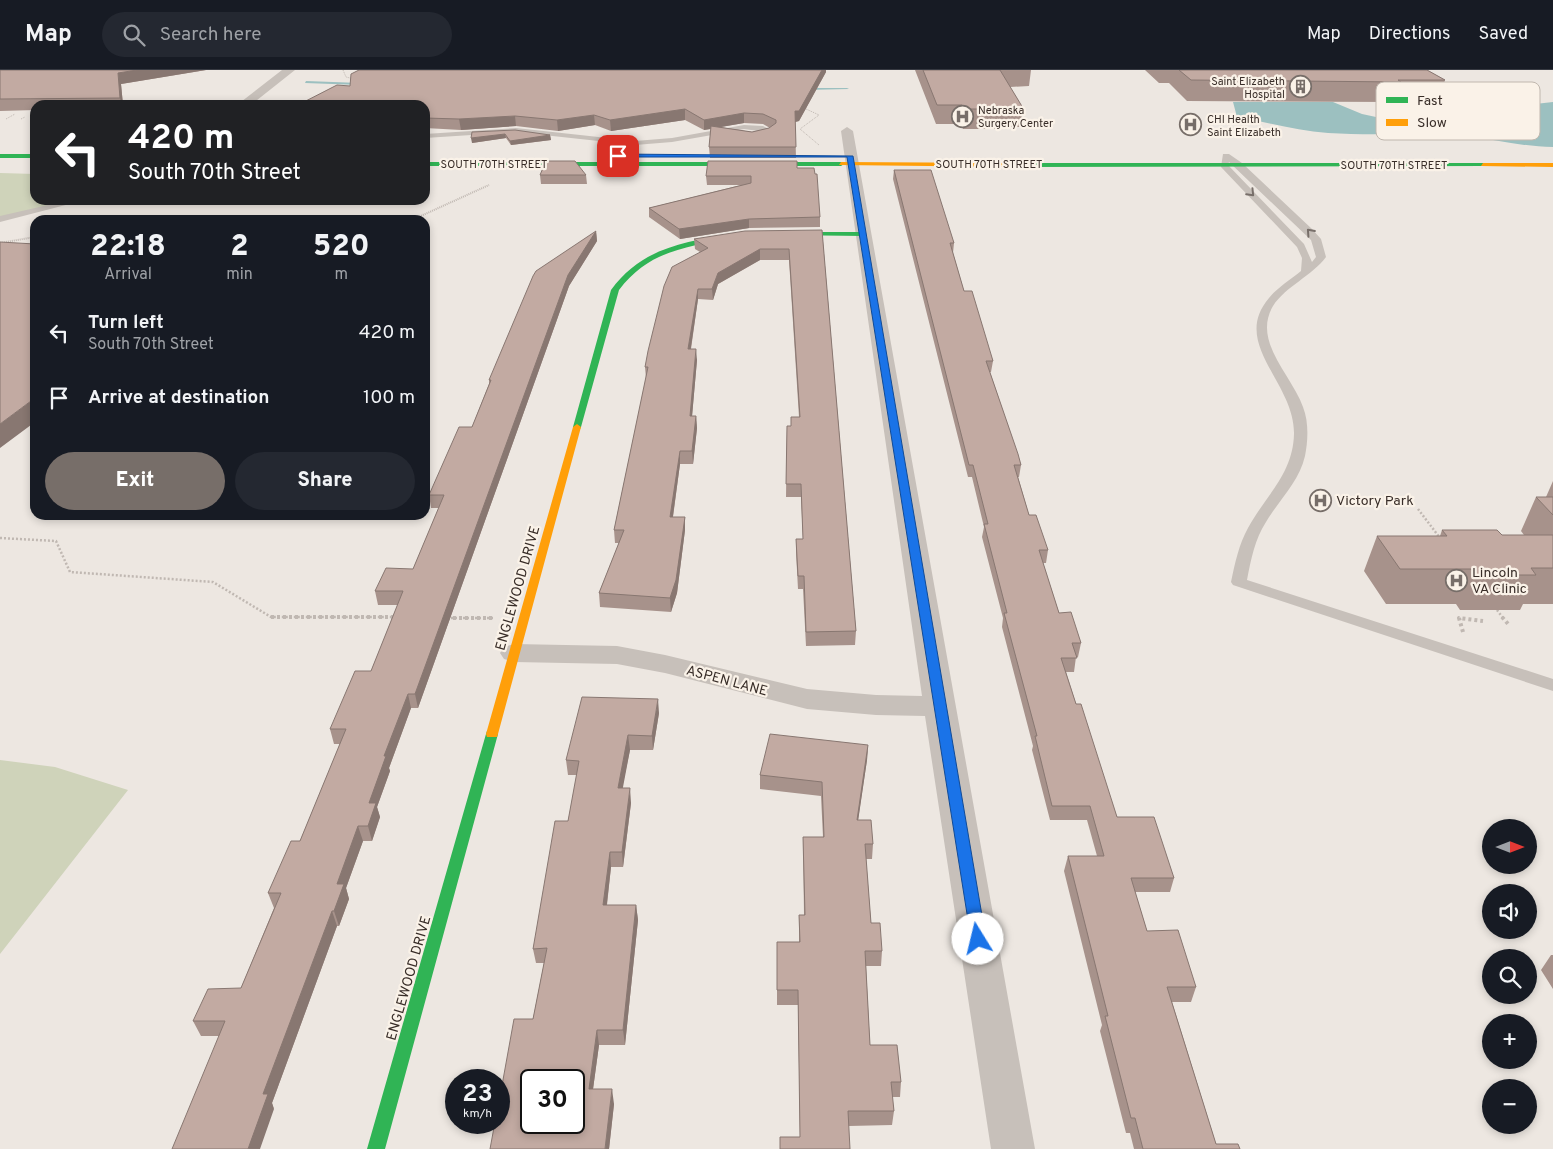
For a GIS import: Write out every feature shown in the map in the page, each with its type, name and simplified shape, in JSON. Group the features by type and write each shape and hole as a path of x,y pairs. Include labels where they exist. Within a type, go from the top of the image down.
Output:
{"main road":[{"name":"SOUTH 70TH STREET","path":"430,164 849,150"},
{"name":"SOUTH 70TH STREET","path":"430,156 849,150 1225,160 1553,156"},
{"path":"0,156 30,156"},
{"name":"SOUTH 70TH STREET","path":"1225,160 1239,164 1553,165"},
{"path":"0,165 30,165"},
{"path":"776,234 863,234"},
{"name":"ENGLEWOOD DRIVE","path":"376,1149 615,290 621,278 646,259 664,251 709,239 747,235"}],"street":[{"path":"250,100 289,70"},
{"path":"849,150 1013,1149"},
{"name":"ASPEN LANE","path":"514,653 617,655 665,664 807,699 876,705 939,706"}],"lane":[{"path":"430,136 516,130 635,143 672,140 744,127 763,128 771,132 767,136 757,138 722,137 712,133"},
{"path":"1225,160 1301,246 1307,258 1306,272"},
{"path":"1239,164 1316,240 1320,257 1306,272 1275,297 1266,308 1262,319 1262,332 1267,350 1291,391 1298,408 1300,441 1293,471 1259,521 1245,549 1239,582 1553,685"},
{"path":"0,218 58,205"}],"path":[{"path":"343,70 348,78 361,79"},
{"path":"800,106 819,116 800,129 820,148"},
{"path":"6,119 15,114"},
{"path":"21,119 25,117"},
{"path":"423,215 492,184"},
{"path":"0,243 30,237"},
{"path":"1418,509 1444,544"},
{"path":"0,538 56,541 70,572 213,582 271,617 405,618"},
{"path":"1497,610 1509,625"},
{"path":"444,618 524,618"},
{"path":"1464,638 1459,618 1483,621"}],"green space":[{"path":"0,173 30,174 30,205 60,205 0,219"},
{"path":"0,760 55,767 128,790 0,954"}],"water":[{"path":"1233,102 1333,102 1362,114 1376,117 1376,134 1328,133 1237,117"},
{"path":"1553,102 1553,147 1531,146 1492,140 1540,140 1540,104"}],"building":[{"path":"0,70 137,70 118,73 120,98 0,99"},
{"path":"359,70 822,70 799,111 795,111 796,147 709,147 711,126 752,132 769,128 776,123 776,120 763,114 744,113 704,120 685,109 610,120 594,115 557,120 515,116 459,119 430,118 430,100 308,100 337,85 350,86 351,74"},
{"path":"923,70 1000,70 1023,108 965,109 962,105 937,105"},
{"path":"1179,70 1427,70 1445,80 1398,80 1401,82 1191,80"},
{"path":"515,130 550,135 510,141 505,134 471,138 472,132"},
{"path":"546,161 575,161 586,175 540,175"},
{"path":"708,161 797,161 797,168 814,168 815,174 817,174 820,217 749,219 679,229 649,208 751,183 751,176 706,176"},
{"path":"894,170 931,170 954,243 950,243 964,291 972,291 993,361 986,361 1018,454 1021,465 1014,465 1029,515 1036,515 1048,550 1039,550 1059,613 1071,612 1081,643 1072,643 1077,658 1061,658 1076,704 1081,704 1117,817 1154,817 1174,878 1131,878 1147,931 1178,930 1196,987 1167,987 1216,1144 1238,1144 1240,1149 1143,1149 1135,1118 1131,1118 1068,856 1104,856 1090,806 1052,806 1035,736 1037,736 1004,613 1007,613 984,524 988,524 973,465 969,465"},
{"path":"822,230 856,631 806,632 804,576 798,576 796,539 803,539 801,484 786,484 787,426 791,426 791,417 800,417 789,249 760,249 718,273 712,289 698,289 688,349 696,349 690,416 696,416 692,451 680,451 670,517 685,517 676,580 670,598 599,593 624,530 614,530 648,367 645,367 648,351 664,286 672,267 708,248 694,239 745,231"},
{"path":"596,231 568,275 415,694 408,694 384,756 386,756 369,803 376,803 368,826 358,826 337,884 344,884 263,1094 268,1094 248,1149 172,1149 225,1021 193,1021 208,989 241,988 281,893 268,893 291,841 300,841 346,729 330,729 355,671 371,671 403,591 375,591 386,568 413,569 444,495 430,495 430,493 459,427 472,427 491,380 489,380 536,271"},
{"path":"0,242 30,244 30,402 0,424"},
{"path":"1536,497 1553,497 1553,515"},
{"path":"1442,530 1497,530 1502,535 1553,535 1553,568 1531,568 1536,575 1475,575 1471,569 1400,569 1377,536 1447,536"},
{"path":"582,697 658,699 652,736 628,735 618,788 630,788 622,852 610,852 603,905 636,905 623,1030 597,1030 589,1089 612,1089 605,1149 490,1149 493,1134 510,1134 510,1069 505,1069 514,1019 533,1019 547,948 533,949 555,821 568,821 579,761 566,760"},
{"path":"770,734 868,745 857,820 871,820 873,844 865,844 871,923 880,923 882,951 865,951 870,1045 897,1045 901,1082 891,1082 894,1111 848,1111 850,1149 780,1149 780,1137 800,1137 798,990 777,990 777,942 800,942 799,915 805,915 803,837 824,837 822,782 760,775"}],"waterway":[{"path":"306,82 360,84"},
{"path":"806,89 847,89"}],"traffic: fast":[{"path":"0,156 30,156"},
{"path":"430,164 841,164"},
{"path":"1025,165 1483,165"},
{"path":"785,234 863,234"},
{"path":"577,427 615,290 626,276 638,265 666,250 682,245 732,236"},
{"path":"376,1149 492,734"}],"traffic: slow":[{"path":"841,164 1025,165"},
{"path":"1483,165 1553,165"},
{"path":"492,734 577,427"}],"place":[{"name":"Saint Elizabeth Hospital","path":"1301,87"},
{"name":"Nebraska Surgery Center","path":"962,116"},
{"name":"CHI Health Saint Elizabeth","path":"1191,125"},
{"name":"Victory Park","path":"1320,500"},
{"name":"Lincoln VA Clinic","path":"1456,580"}],"route":[{"path":"618,156 850,156 978,939"}]}
